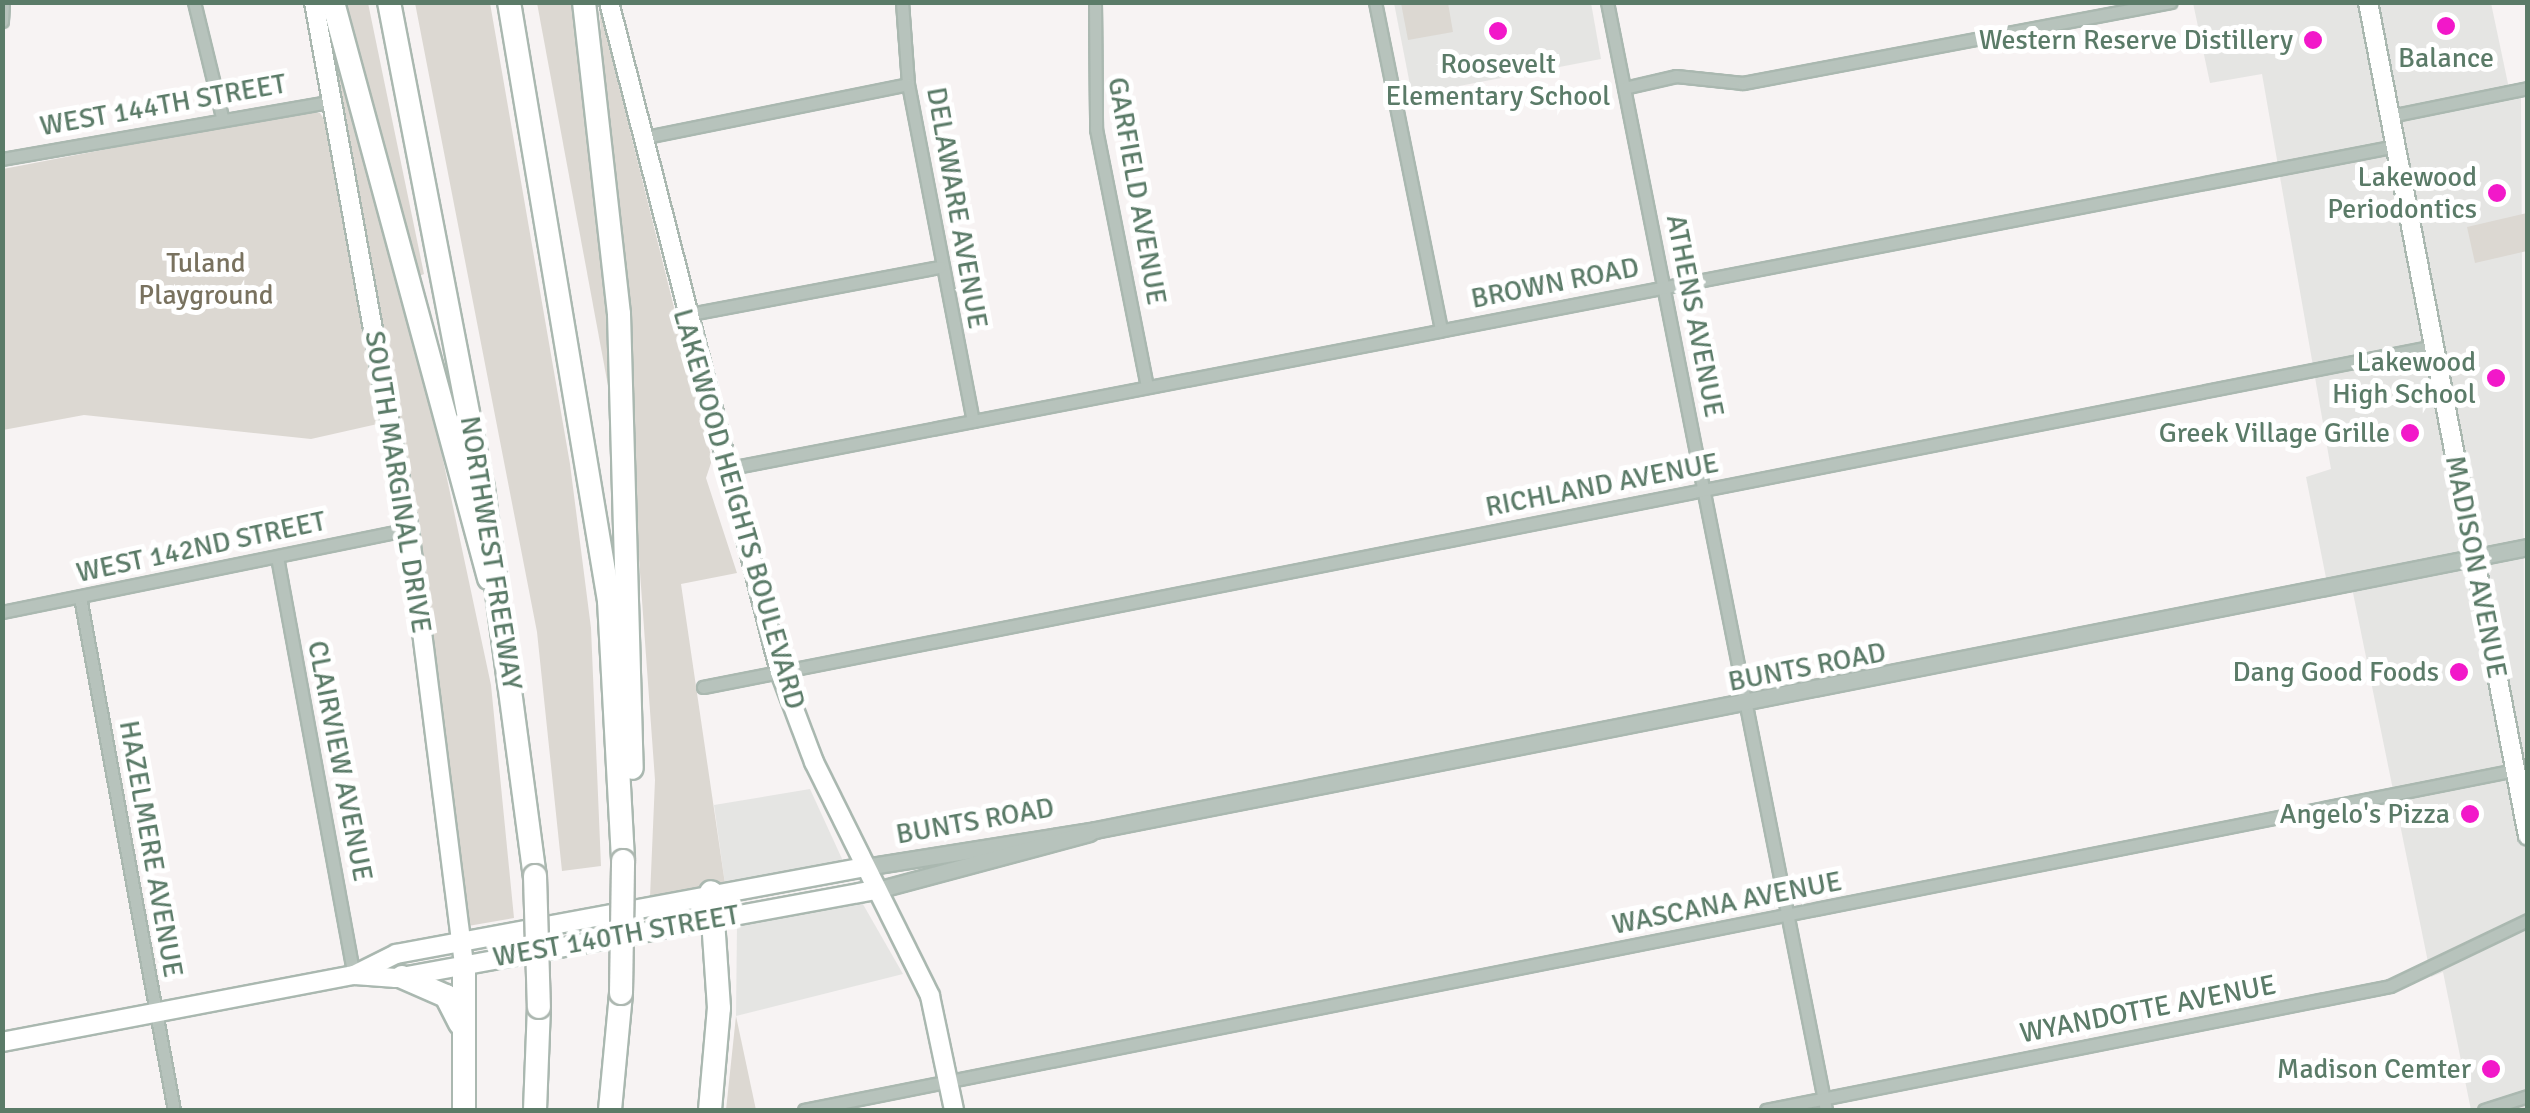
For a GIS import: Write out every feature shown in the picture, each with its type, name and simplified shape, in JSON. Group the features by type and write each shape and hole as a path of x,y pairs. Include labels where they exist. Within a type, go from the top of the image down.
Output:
{"highway":[{"path":"333,2 478,553 502,608"},
{"name":"NORTHWEST FREEWAY","path":"390,2 502,608 535,876 539,1007 535,1110"},
{"path":"509,2 609,602 623,860"},
{"path":"584,2 617,295 634,609 621,993 610,1110"},
{"path":"710,1110 718,917 712,892"},
{"path":"462,954 464,1110"},
{"path":"402,977 446,996 464,1035"}],"main road":[{"name":"SOUTH MARGINAL DRIVE","path":"314,2 409,529 462,954"},
{"name":"LAKEWOOD HEIGHTS BOULEVARD","path":"609,2 685,314 780,672 865,866 930,996 954,1110"},
{"name":"MADISON AVENUE","path":"2368,2 2474,558 2518,739 2515,770 2528,836"},
{"name":"WEST 140TH STREET","path":"2,1042 156,1016 354,975 402,977 462,954 712,892 865,866"},
{"name":"WEST 140TH STREET","path":"354,975 396,954 462,954 877,890"}],"street":[{"path":"2,21 3,2"},
{"path":"194,2 222,118"},
{"name":"DELAWARE AVENUE","path":"902,2 908,84 972,421"},
{"name":"GARFIELD AVENUE","path":"1094,2 1096,129 1147,387"},
{"path":"1375,2 1441,330"},
{"name":"ATHENS AVENUE","path":"1608,2 1825,1105"},
{"path":"1624,88 1676,76 1743,83 2170,2"},
{"path":"641,138 908,84"},
{"path":"2390,116 2528,88"},
{"name":"WEST 144TH STREET","path":"2,159 332,101"},
{"name":"BROWN ROAD","path":"725,469 2396,146"},
{"path":"685,314 940,267"},
{"name":"RICHLAND AVENUE","path":"703,687 2434,346"},
{"name":"WEST 142ND STREET","path":"2,612 409,529"},
{"name":"BUNTS ROAD","path":"865,866 1095,830 1746,705 2528,547"},
{"name":"CLAIRVIEW AVENUE","path":"277,557 354,975"},
{"name":"HAZELMERE AVENUE","path":"80,597 174,1110"},
{"name":"WASCANA AVENUE","path":"804,1110 2515,770"},
{"name":"BUNTS ROAD","path":"877,890 1095,830"},
{"name":"WYANDOTTE AVENUE","path":"1766,1110 1825,1105 2390,986 2528,920"},
{"path":"2484,1110 2528,1096"}],"shaded area":[{"name":"Roosevelt Elementary School","path":"1394,3 1591,3 1601,59 1412,95"},
{"path":"2193,3 2491,3 2511,98 2521,97 2527,1110 2471,1110 2443,972 2431,977 2352,588 2329,593 2306,477 2331,469 2262,74 2210,83"},
{"path":"810,789 843,861 725,884 714,805"},
{"path":"860,899 903,974 736,1016 737,925"}],"green space":[{"path":"342,3 368,3 424,274 417,277"},
{"path":"415,3 490,3 570,464 591,628 601,866 562,871 537,632"},
{"path":"537,3 577,3 601,186 614,418"},
{"path":"1401,3 1448,3 1453,32 1408,40"},
{"path":"599,6 712,460 706,478 737,573 681,584 725,884 650,897 655,780"},
{"path":"338,48 426,380 491,685 514,918 468,926 419,531 331,49"},
{"name":"Tuland Playground","path":"301,112 320,113 328,126 382,423 311,439 84,415 3,430 3,169"},
{"path":"2527,213 2527,251 2475,263 2467,227"},
{"path":"736,1016 756,1110 726,1110"}],"place":[{"name":"Balance","path":"2446,26"},
{"name":"Roosevelt Elementary School","path":"1498,31"},
{"name":"Western Reserve Distillery","path":"2313,40"},
{"name":"Lakewood Periodontics","path":"2497,193"},
{"name":"Lakewood High School","path":"2496,378"},
{"name":"Greek Village Grille","path":"2410,433"},
{"name":"Dang Good Foods","path":"2459,672"},
{"name":"Angelo's Pizza","path":"2470,814"},
{"name":"Madison Cemter","path":"2491,1069"}]}
